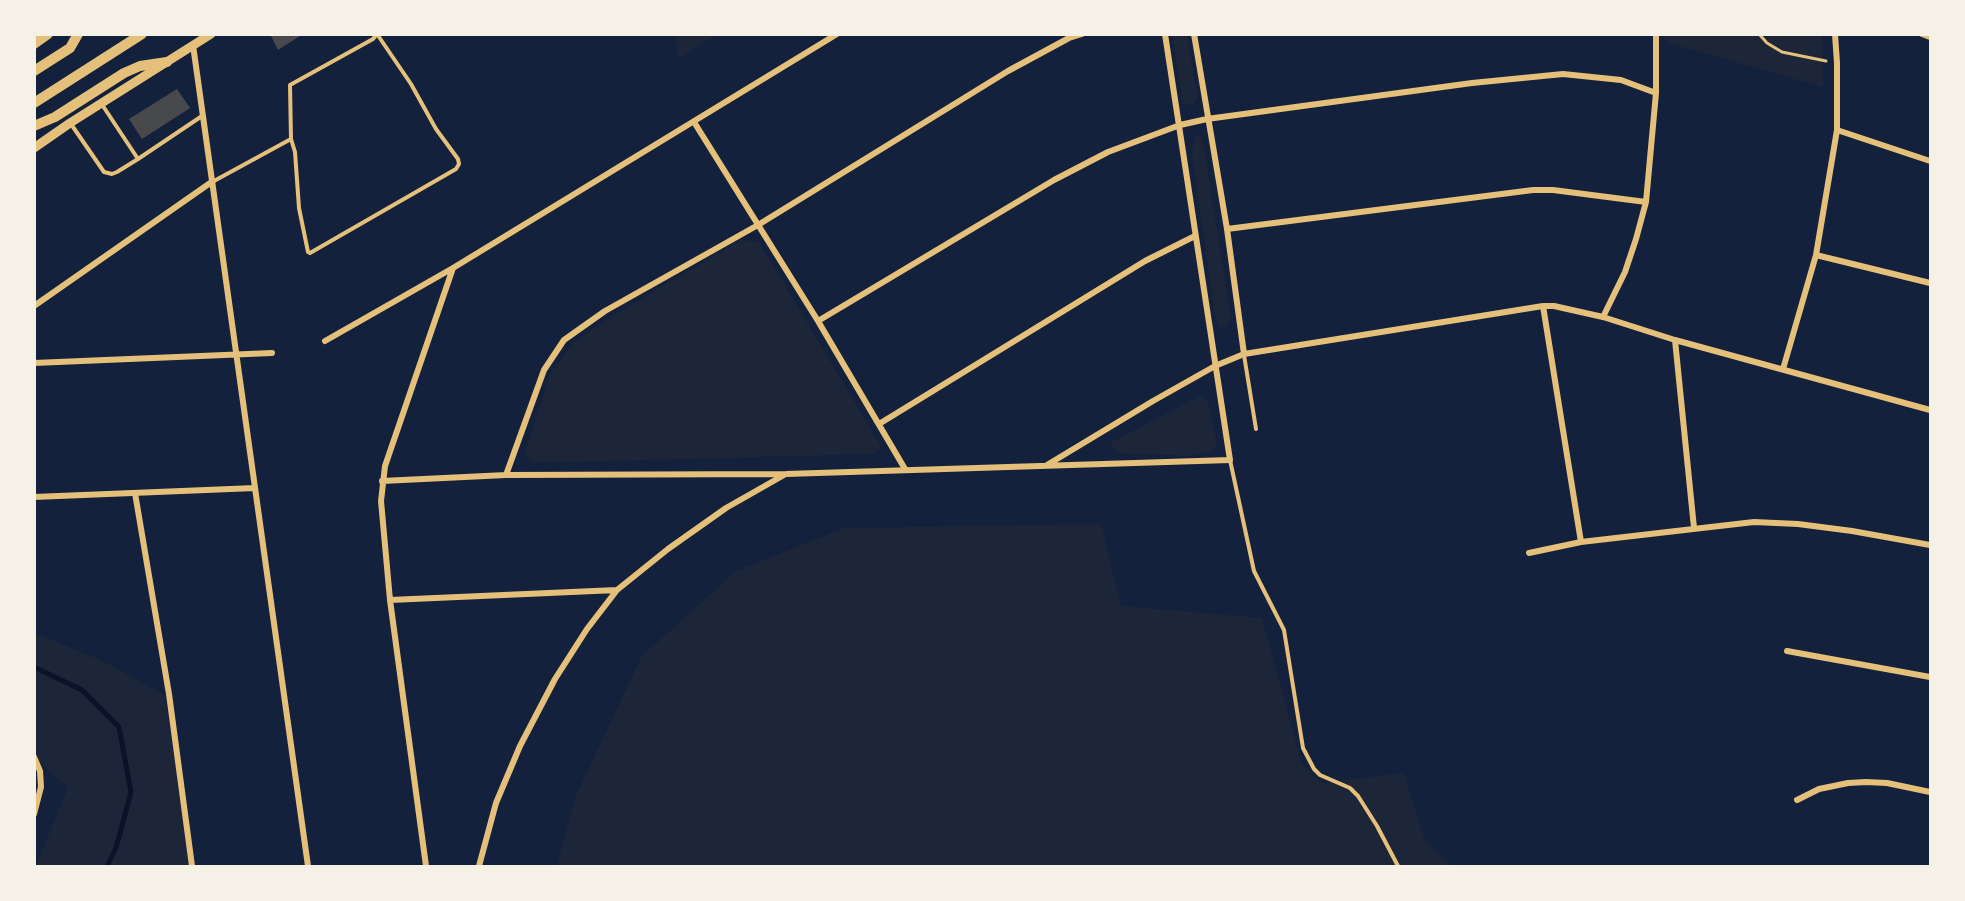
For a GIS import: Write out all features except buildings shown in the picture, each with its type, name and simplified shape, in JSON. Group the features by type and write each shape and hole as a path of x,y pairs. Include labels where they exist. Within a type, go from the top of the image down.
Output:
{"main road":[{"path":"34,44 48,34"},
{"path":"34,72 70,48 78,34"},
{"path":"34,103 142,34"},
{"path":"34,126 56,117 124,73 140,66 167,62"}],"street":[{"path":"34,148 211,34"},
{"path":"325,341 453,268 837,34"},
{"path":"506,475 544,370 564,340 605,311 758,225 1008,71 1069,38 1082,34"},
{"path":"382,481 506,475 786,474 1230,460 1165,34"},
{"path":"1194,34 1227,229 1244,354"},
{"path":"1603,317 1624,272 1646,202 1656,93 1656,34"},
{"path":"1784,369 1816,255 1837,130 1835,34"},
{"path":"1922,34 1930,37"},
{"path":"193,45 308,867"},
{"path":"818,321 1054,180 1108,152 1180,125 1207,119 1472,83 1563,74 1621,80 1656,93"},
{"path":"694,122 818,321 905,469"},
{"path":"1837,130 1930,161"},
{"path":"34,306 213,181"},
{"path":"1227,229 1517,191 1553,190 1646,202"},
{"path":"879,424 1145,261 1195,236"},
{"path":"1816,255 1930,283"},
{"path":"426,867 390,600 381,508 382,481 391,446 453,268"},
{"path":"1543,306 1581,542"},
{"path":"1046,466 1153,401 1215,366 1244,354 1543,306 1554,306 1603,317 1675,340 1930,410"},
{"path":"1675,340 1694,528"},
{"path":"34,363 272,353"},
{"path":"478,867 496,803 520,746 555,679 587,629 616,590 726,508 786,474"},
{"path":"34,497 255,488"},
{"path":"135,493 169,694 192,867"},
{"path":"1529,553 1581,542 1754,522 1798,524 1852,531 1930,545"},
{"path":"390,600 616,590"},
{"path":"1787,651 1930,678"},
{"path":"34,757 40,771 41,787 34,814"},
{"path":"1797,800 1819,789 1848,783 1887,783 1930,792"}],"lane":[{"path":"377,34 411,84 436,129 458,159 458,167 310,254 299,208 295,152 291,139 290,85 373,39 377,34"},
{"path":"101,103 138,159"},
{"path":"70,123 104,172 112,174 204,115"},
{"path":"213,181 291,139"},
{"path":"1244,354 1256,429"},
{"path":"1230,460 1254,571 1284,630 1303,748 1314,769 1320,775 1350,788 1358,796 1377,826 1398,867"}],"path":[{"path":"1759,34 1767,43 1782,52 1837,63"}],"shaded area":[{"path":"675,34 716,34 716,35 678,59"},
{"path":"1172,35 1187,35 1198,98 1193,105 1183,104"},
{"path":"1664,35 1822,35 1823,87 1666,42"},
{"path":"1196,135 1201,138 1204,149 1231,319 1226,327 1220,327 1216,321 1192,153"},
{"path":"741,240 759,242 881,446 874,454 532,463 525,453 550,374 573,343 601,323"},
{"path":"1201,395 1208,401 1217,445 1211,451 1191,456 1116,453 1110,443"},
{"path":"1101,524 1121,606 1262,618 1302,764 1322,783 1404,773 1424,839 1451,866 557,866 576,795 642,656 736,571 844,528"},
{"path":"35,633 103,661 165,695 189,866 36,866 68,788 35,758"}],"waterway":[{"path":"34,667 82,690 119,727 131,792 116,848 107,866"}]}
